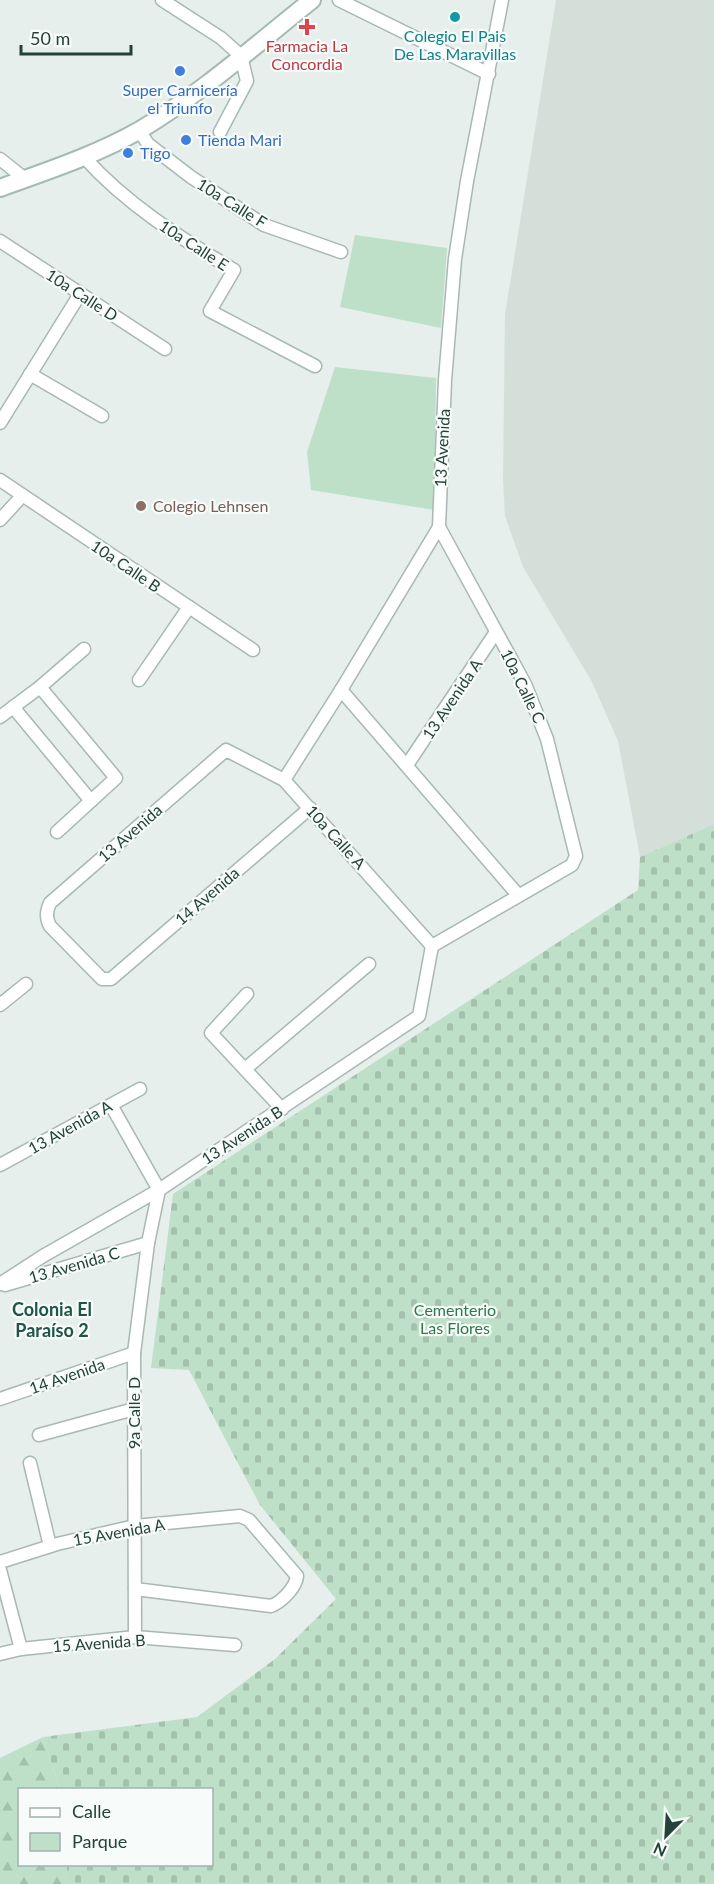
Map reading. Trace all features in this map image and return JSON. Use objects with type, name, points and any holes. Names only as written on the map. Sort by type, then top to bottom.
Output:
[{"type":"main road","points":[[0,188],[84,157],[139,130],[176,106],[312,0]]},
{"type":"street","points":[[162,0],[220,38],[241,56],[247,81],[220,132]]},
{"type":"street","points":[[339,0],[489,74]]},
{"type":"street","name":"13 Avenida","points":[[284,780],[439,527],[453,278],[467,181],[502,0]]},
{"type":"street","name":"10a Calle F","points":[[139,130],[147,144],[264,225],[341,252]]},
{"type":"street","name":"10a Calle E","points":[[84,157],[100,175],[176,236],[234,270],[210,311],[315,366]]},
{"type":"street","points":[[0,159],[25,179]]},
{"type":"street","name":"10a Calle D","points":[[0,241],[165,349]]},
{"type":"street","points":[[0,423],[80,294]]},
{"type":"street","points":[[30,374],[102,416]]},
{"type":"street","name":"10a Calle B","points":[[0,480],[253,650]]},
{"type":"street","points":[[0,520],[22,496]]},
{"type":"street","name":"10a Calle C","points":[[439,527],[537,711],[547,739],[576,856],[572,865],[518,895]]},
{"type":"street","points":[[139,680],[189,607]]},
{"type":"street","name":"13 Avenida A","points":[[407,765],[496,632]]},
{"type":"street","points":[[0,717],[40,687],[84,649]]},
{"type":"street","points":[[40,687],[116,777],[57,832]]},
{"type":"street","points":[[341,690],[518,895],[432,946]]},
{"type":"street","points":[[12,707],[91,801]]},
{"type":"street","name":"13 Avenida","points":[[102,979],[50,926],[46,915],[50,903],[224,751]]},
{"type":"street","name":"10a Calle A","points":[[224,751],[229,751],[284,780],[432,946]]},
{"type":"street","name":"14 Avenida","points":[[102,979],[111,979],[310,808]]},
{"type":"street","name":"13 Avenida B","points":[[0,1286],[43,1256],[159,1190],[419,1016],[432,946]]},
{"type":"street","points":[[244,1069],[369,964]]},
{"type":"street","points":[[0,1005],[26,984]]},
{"type":"street","points":[[247,994],[211,1033],[282,1109]]},
{"type":"street","name":"13 Avenida A","points":[[0,1166],[141,1089]]},
{"type":"street","points":[[111,1105],[159,1190]]},
{"type":"street","name":"9a Calle D","points":[[135,1637],[134,1353],[148,1243],[159,1190]]},
{"type":"street","name":"13 Avenida C","points":[[0,1286],[148,1243]]},
{"type":"street","name":"14 Avenida","points":[[0,1399],[134,1353]]},
{"type":"street","points":[[39,1435],[134,1409]]},
{"type":"street","points":[[30,1463],[50,1546]]},
{"type":"street","name":"15 Avenida A","points":[[0,1562],[50,1546],[135,1526],[240,1516],[249,1520],[297,1576],[296,1582],[277,1604],[271,1606],[135,1589]]},
{"type":"street","points":[[0,1570],[21,1649]]},
{"type":"street","name":"15 Avenida B","points":[[0,1654],[21,1649],[135,1637],[235,1645]]},
{"type":"shaded area","points":[[556,0],[714,0],[714,824],[640,857],[618,741],[592,682],[523,567],[505,516],[503,479],[505,314]]},
{"type":"green space","points":[[355,235],[447,248],[441,328],[340,307]]},
{"type":"green space","points":[[335,367],[436,378],[434,510],[311,490],[307,452]]},
{"type":"green space","name":"Cementerio Las Flores","points":[[714,824],[714,1884],[65,1884],[67,1866],[213,1866],[213,1788],[60,1788],[43,1737],[197,1717],[275,1659],[336,1599],[260,1505],[189,1370],[151,1368],[173,1194],[638,890],[640,857]]},
{"type":"green space","points":[[43,1737],[60,1788],[18,1788],[18,1866],[67,1866],[65,1884],[0,1884],[0,1758]]},
{"type":"place","name":"Colegio El Pais De Las Maravillas","points":[[455,17]]},
{"type":"place","name":"Farmacia La Concordia","points":[[307,27]]},
{"type":"place","name":"Super Carnicería el Triunfo","points":[[180,71]]},
{"type":"place","name":"Tienda Mari","points":[[186,140]]},
{"type":"place","name":"Tigo","points":[[128,153]]},
{"type":"place","name":"Colegio Lehnsen","points":[[141,506]]},
{"type":"district","name":"Colonia El Paraíso 2","points":[[52,1320]]}]
